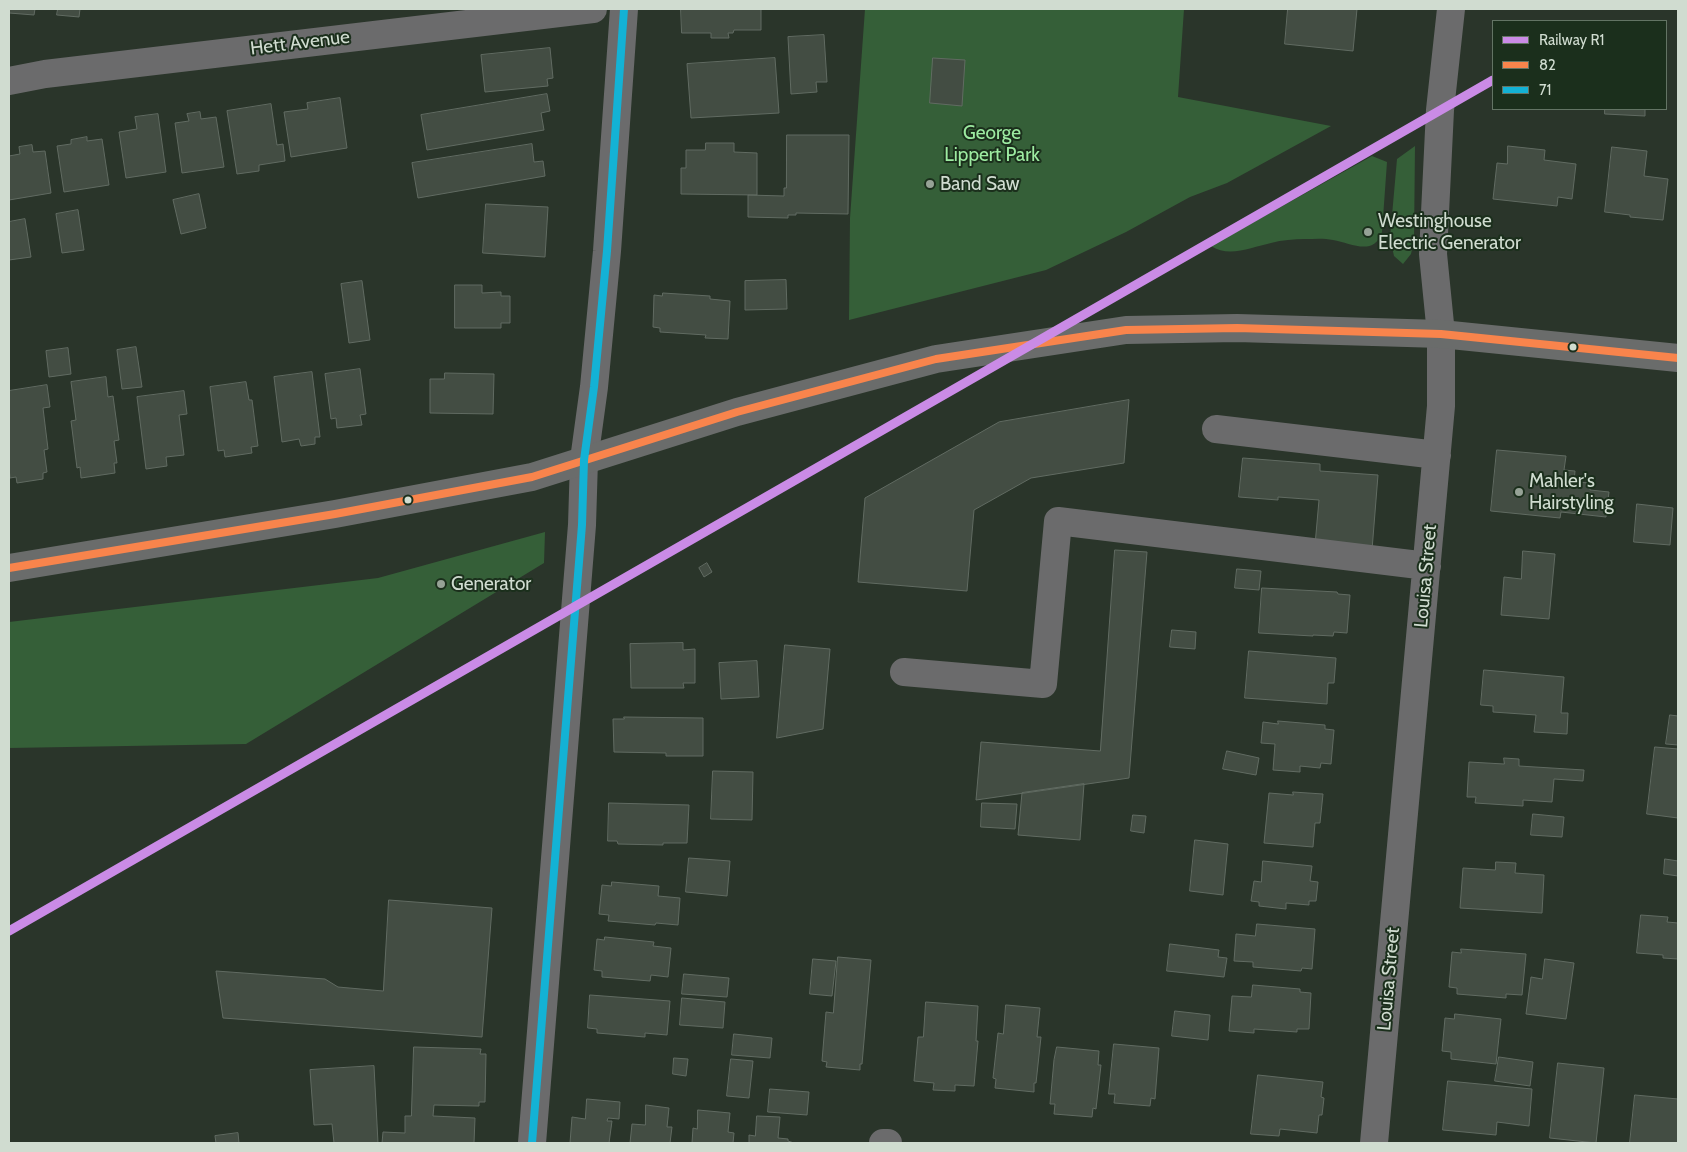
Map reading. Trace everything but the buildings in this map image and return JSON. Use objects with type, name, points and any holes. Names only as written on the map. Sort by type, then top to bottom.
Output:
[{"type":"main road","points":[[9,568],[325,516],[532,477],[737,412],[936,359],[1126,330],[1237,328],[1441,334],[1678,358]]},
{"type":"street","name":"Hett Avenue","points":[[9,81],[45,74],[593,9]]},
{"type":"street","points":[[532,1143],[582,526],[584,460],[594,388],[607,251],[624,9]]},
{"type":"street","name":"Louisa Street","points":[[1374,1143],[1441,406],[1441,334],[1432,254],[1440,110],[1452,9]]},
{"type":"street","points":[[1216,429],[1436,456]]},
{"type":"street","points":[[904,672],[1043,684],[1058,521],[1427,566]]},
{"type":"street","points":[[883,1143],[888,1143]]},
{"type":"green space","name":"George Lippert Park","points":[[865,9],[1184,9],[1178,97],[1331,126],[1227,183],[1190,197],[1126,232],[1046,270],[849,320],[850,218]]},
{"type":"green space","points":[[1415,146],[1414,240],[1411,254],[1403,264],[1394,256],[1390,238],[1397,159]]},
{"type":"green space","points":[[1372,156],[1387,162],[1382,232],[1374,244],[1361,246],[1326,239],[1297,239],[1233,251],[1225,251],[1211,246]]},
{"type":"green space","points":[[545,532],[544,563],[246,744],[9,748],[9,622],[378,578]]},
{"type":"rail line","name":"R1","points":[[9,931],[1492,81]]},
{"type":"transit line","name":"71","points":[[532,1143],[582,525],[584,460],[594,387],[607,251],[624,9]]},
{"type":"transit line","name":"82","points":[[9,568],[335,514],[532,477],[737,412],[936,359],[1126,330],[1237,328],[1441,334],[1678,358]]},
{"type":"place","name":"Band Saw","points":[[930,184]]},
{"type":"place","name":"Westinghouse Electric Generator","points":[[1368,232]]},
{"type":"place","name":"Mahler's Hairstyling","points":[[1519,492]]},
{"type":"place","name":"Generator","points":[[441,584]]}]
